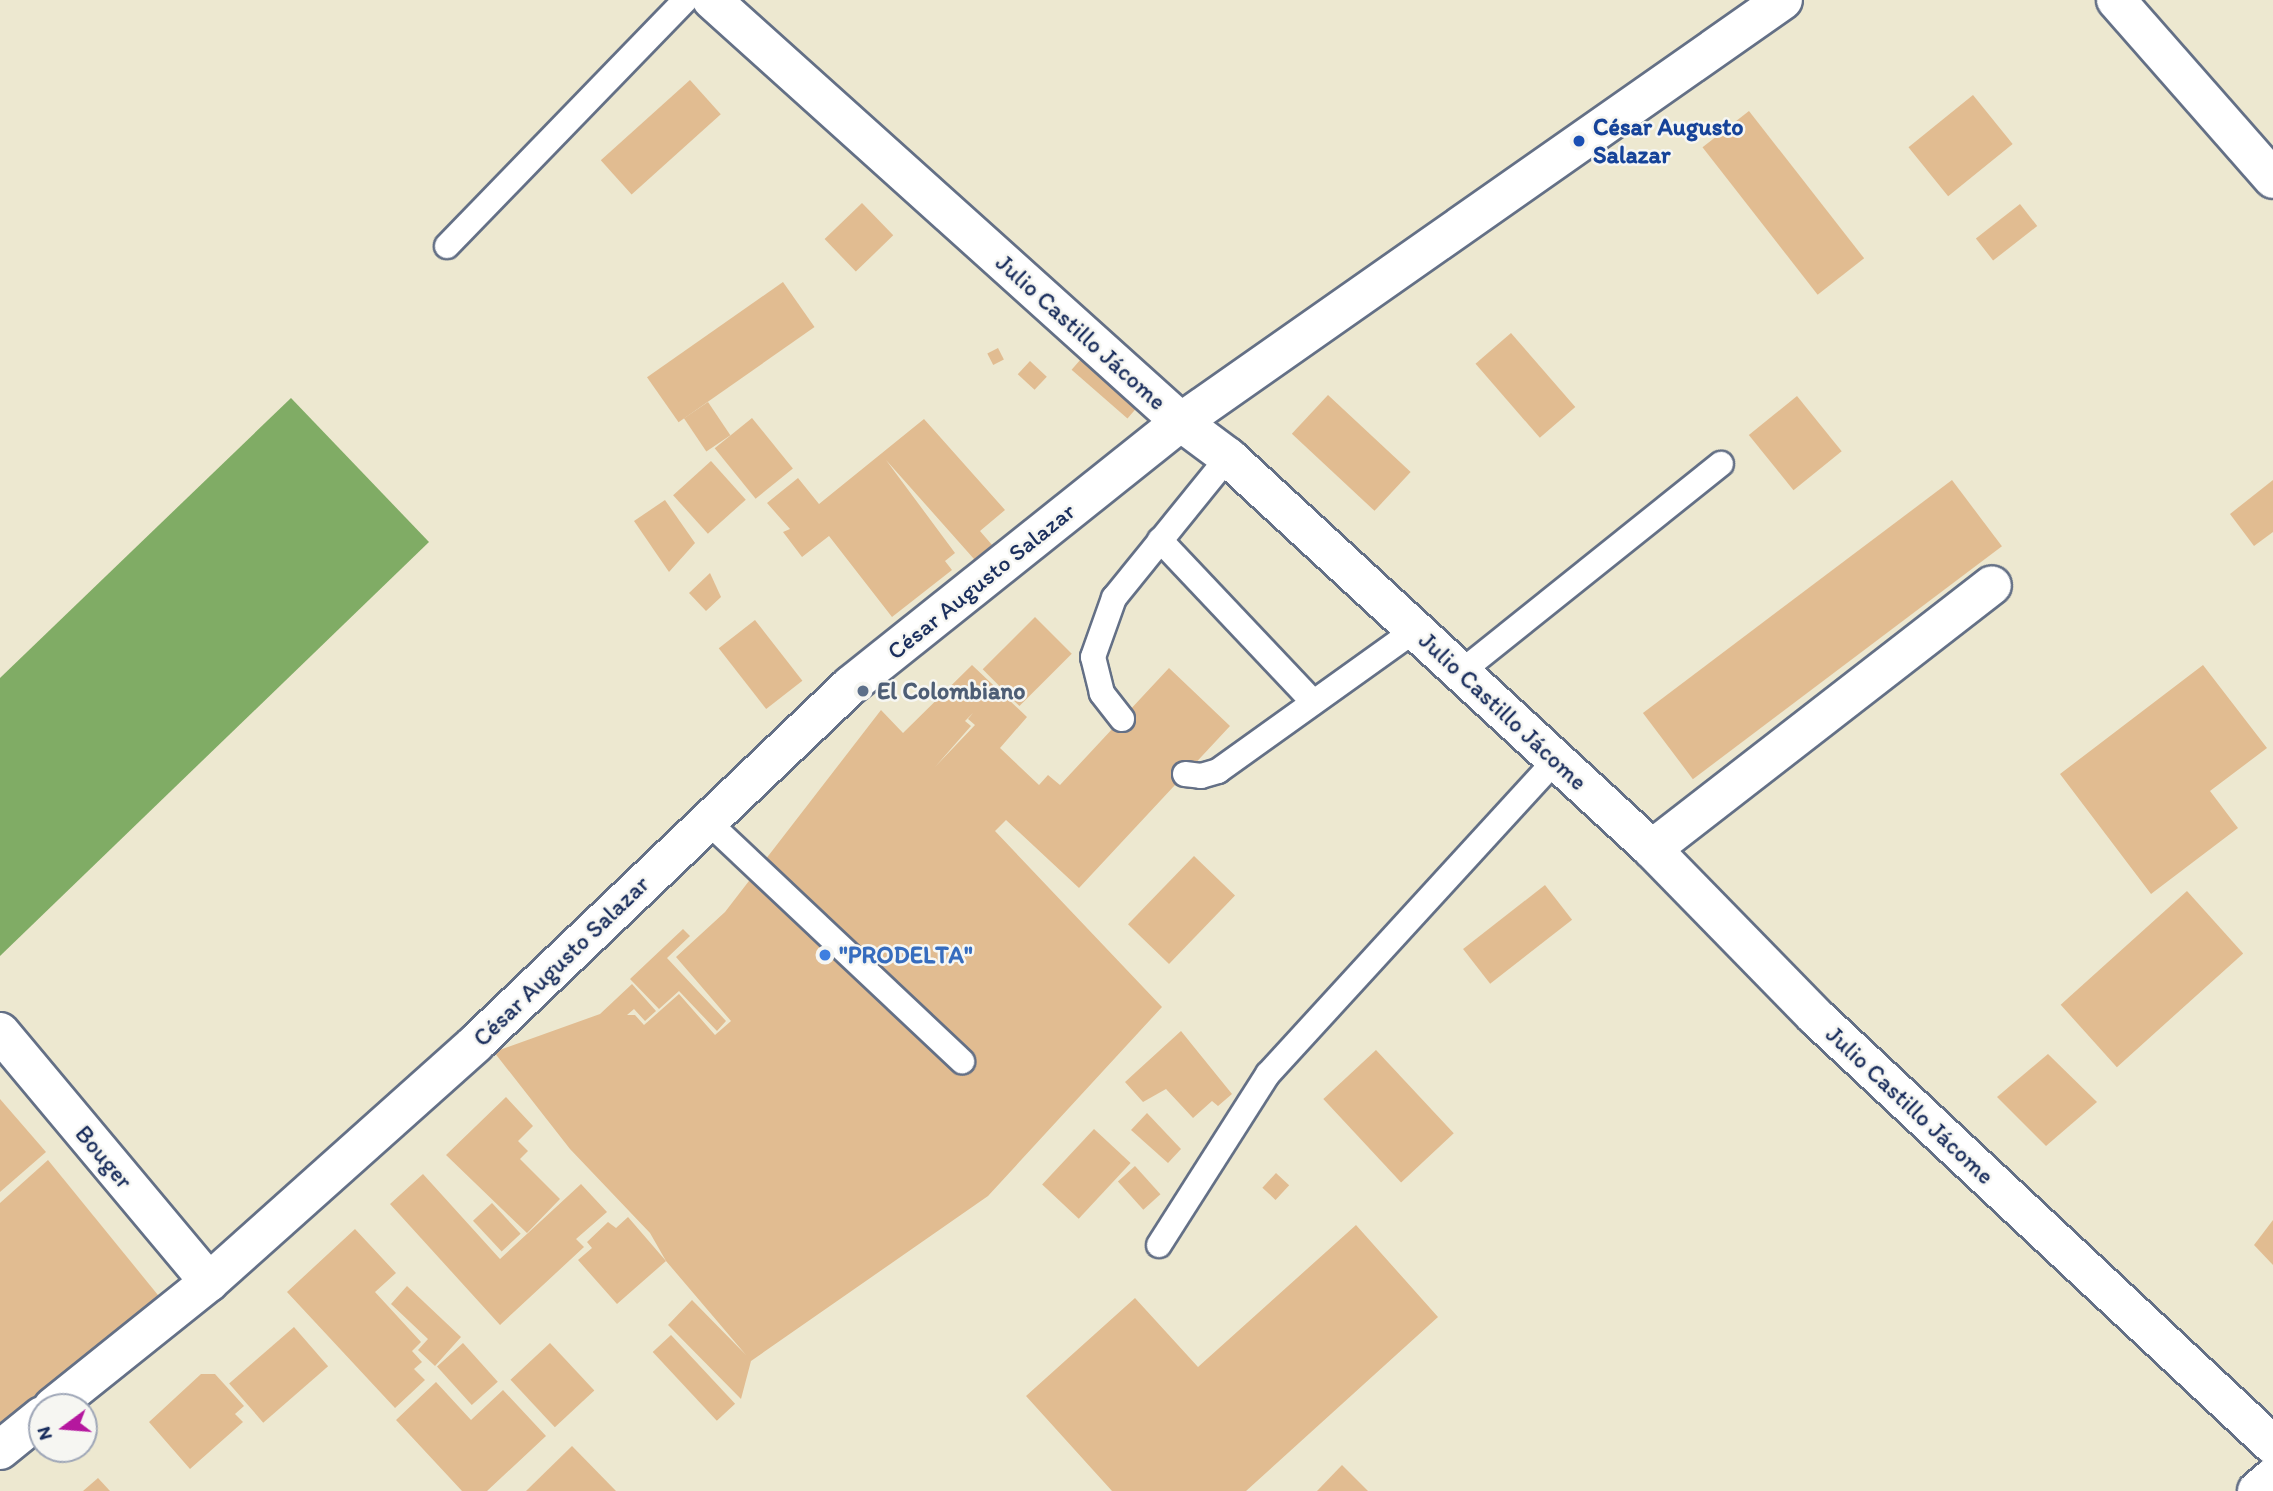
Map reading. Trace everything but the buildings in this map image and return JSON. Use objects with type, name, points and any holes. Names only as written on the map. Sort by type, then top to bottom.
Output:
[{"type":"street","name":"Julio Castillo Jácome","points":[[712,0],[1181,422],[1228,457],[1653,849],[1815,1016],[2273,1445]]},
{"type":"street","name":"César Augusto Salazar","points":[[71,1393],[209,1282],[476,1043],[706,820],[851,685],[1181,422],[1783,0]]},
{"type":"street","points":[[2116,0],[2273,179]]},
{"type":"street","points":[[1653,849],[1992,584]]},
{"type":"street","name":"Bouger","points":[[0,1032],[209,1282]]},
{"type":"street","points":[[0,1450],[28,1427]]},
{"type":"street","points":[[2257,1491],[2273,1477]]},
{"type":"lane","points":[[447,246],[685,0]]},
{"type":"lane","points":[[1122,719],[1102,693],[1093,657],[1114,598],[1228,457]]},
{"type":"lane","points":[[1461,672],[1721,464]]},
{"type":"lane","points":[[1160,540],[1313,702]]},
{"type":"lane","points":[[1185,774],[1201,776],[1218,771],[1415,629]]},
{"type":"lane","points":[[1159,1245],[1269,1074],[1556,760]]},
{"type":"lane","points":[[706,820],[962,1061]]},
{"type":"green space","points":[[291,398],[429,542],[0,956],[0,678]]},
{"type":"place","name":"César Augusto Salazar","points":[[1579,141]]},
{"type":"place","name":"El Colombiano","points":[[863,691]]},
{"type":"place","name":"\"PRODELTA\"","points":[[825,955]]}]
